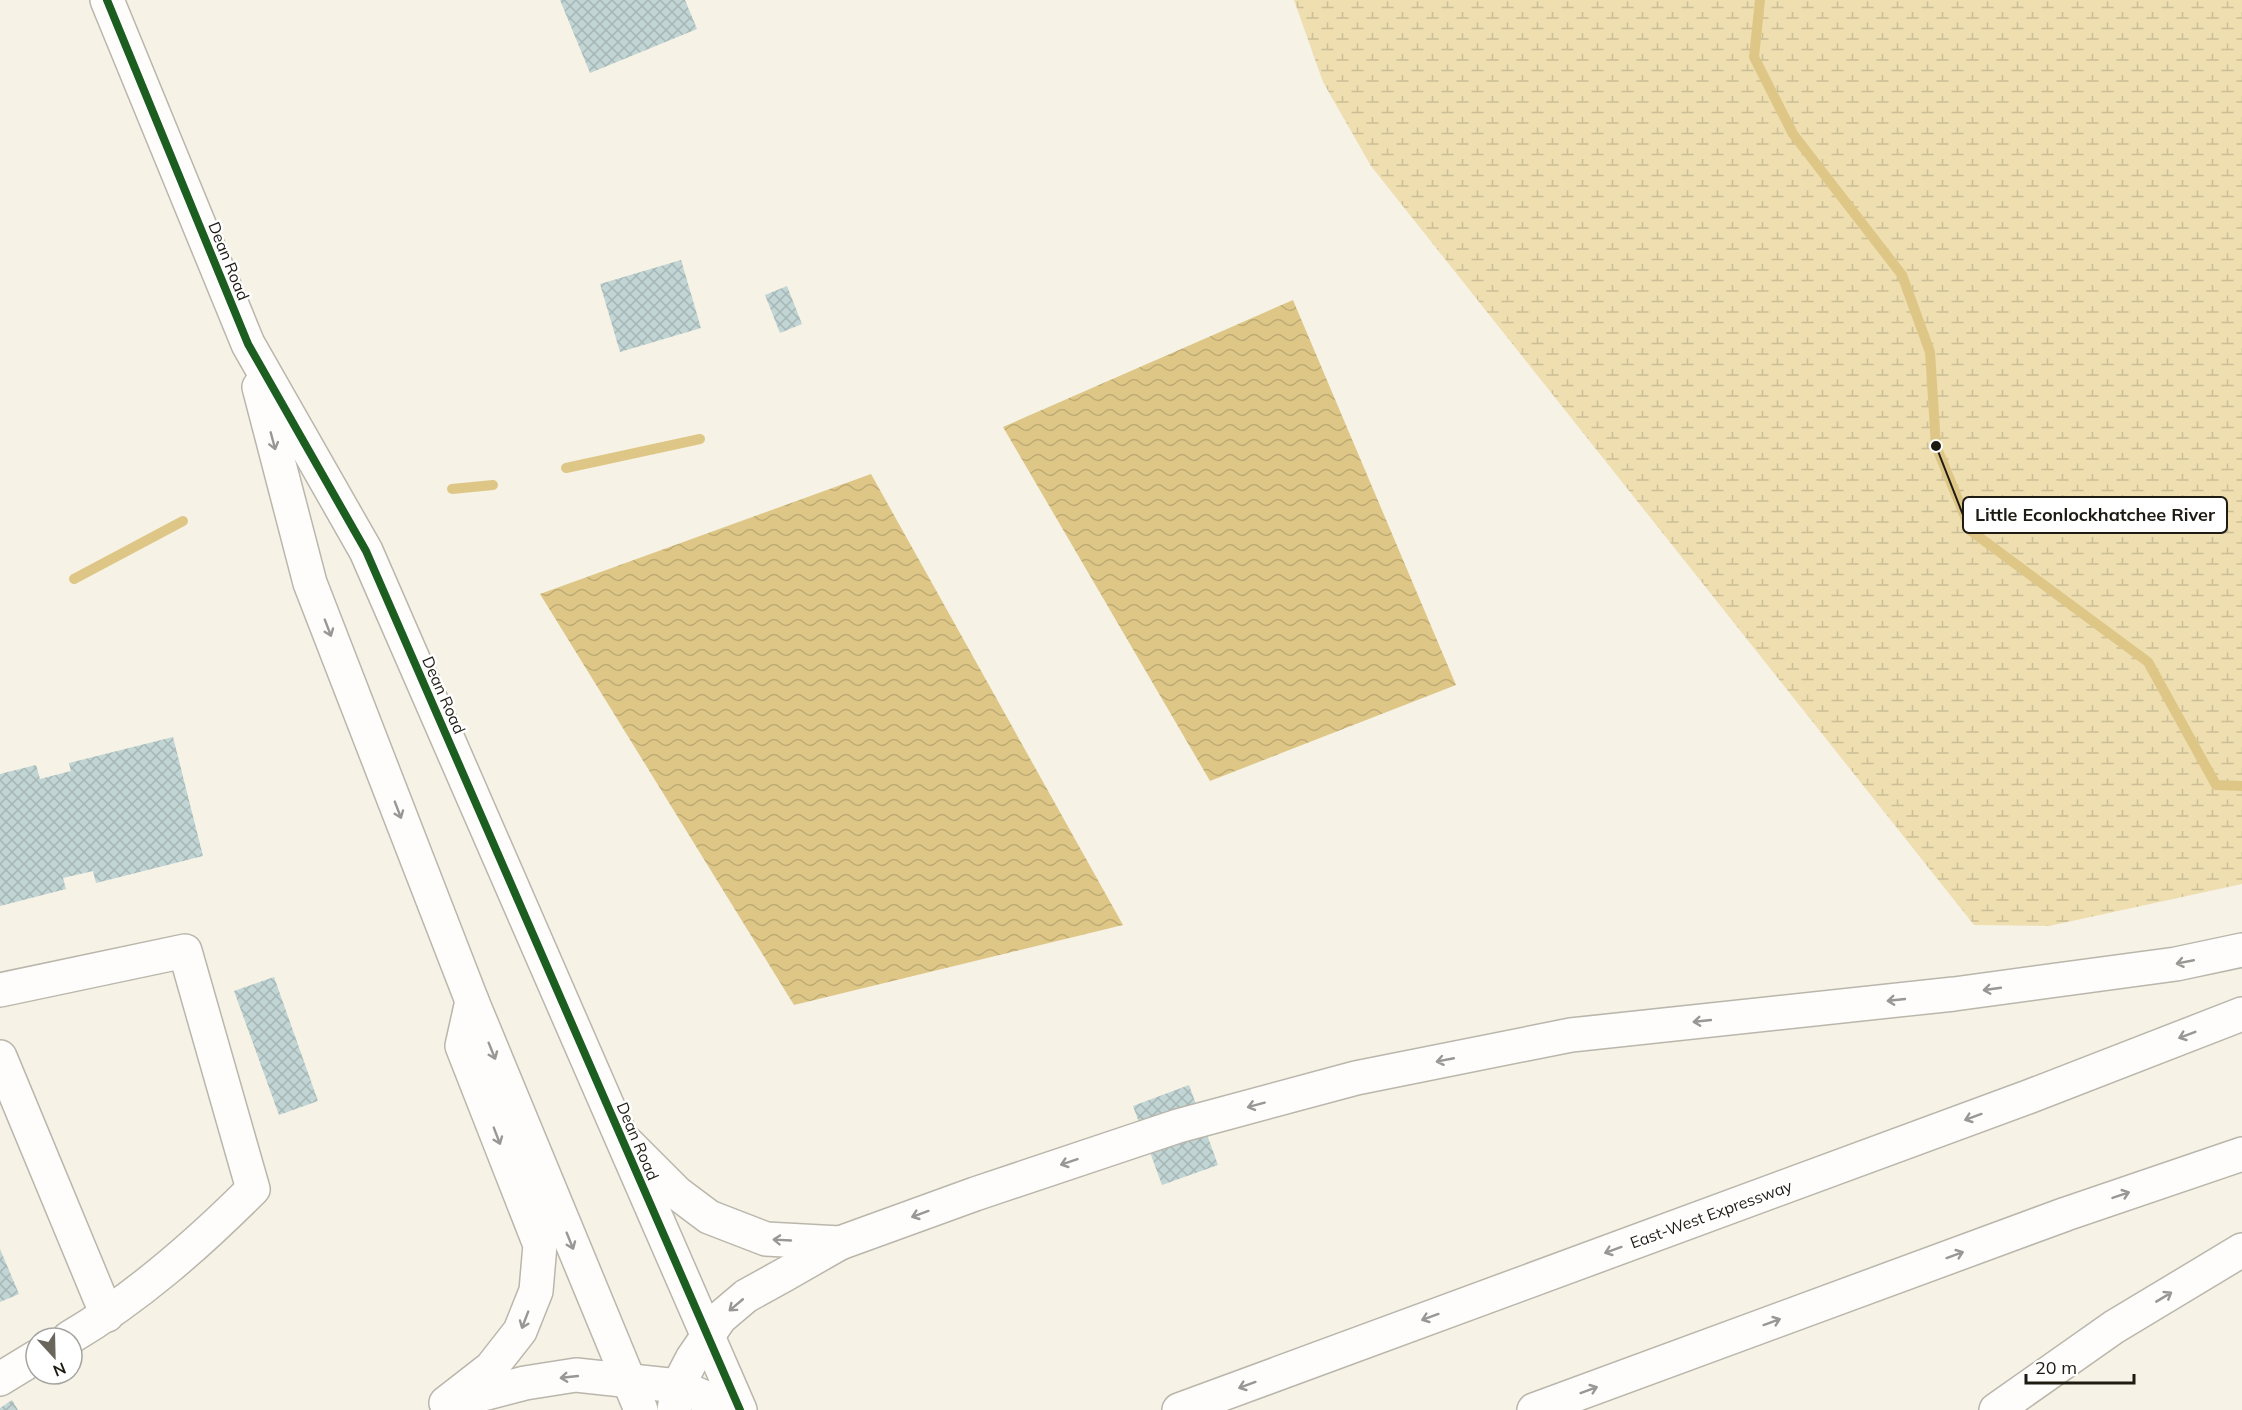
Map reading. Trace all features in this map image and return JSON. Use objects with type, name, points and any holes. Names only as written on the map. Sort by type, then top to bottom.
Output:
[{"type":"main road","name":"Dean Road","points":[[107,0],[248,344],[366,551],[740,1410]]},
{"type":"main road","name":"Dean Road","points":[[248,344],[310,583],[472,1001],[641,1410]]},
{"type":"main road","points":[[676,1398],[707,1335],[720,1318],[746,1296],[840,1243],[975,1194],[1178,1126],[1356,1078],[1571,1035],[1954,994],[2176,964],[2242,950]]},
{"type":"main road","points":[[0,990],[185,951],[253,1189],[205,1238],[107,1315],[84,1329]]},
{"type":"main road","points":[[438,1407],[491,1368],[520,1331],[536,1292],[540,1245],[462,1046],[472,1001]]},
{"type":"main road","name":"East-West Expressway","points":[[1179,1410],[2028,1097],[2242,1014]]},
{"type":"main road","points":[[0,1057],[107,1315]]},
{"type":"main road","points":[[623,1139],[677,1193],[709,1217],[766,1239],[840,1243]]},
{"type":"main road","points":[[1534,1410],[2066,1214],[2242,1154]]},
{"type":"main road","points":[[1996,1410],[2114,1327],[2242,1250]]},
{"type":"main road","points":[[0,1379],[24,1365]]},
{"type":"main road","points":[[438,1407],[525,1383],[576,1375],[627,1379],[676,1398],[711,1400],[724,1410]]},
{"type":"green space","points":[[1294,0],[2242,0],[2242,884],[2049,926],[1974,925],[1371,166],[1323,82]]},
{"type":"water","points":[[1293,300],[1456,685],[1210,781],[1003,427]]},
{"type":"water","points":[[871,474],[1123,925],[794,1005],[540,594]]},
{"type":"building","points":[[560,0],[685,0],[697,29],[590,73]]},
{"type":"building","points":[[681,260],[701,328],[620,352],[600,284]]},
{"type":"building","points":[[787,286],[802,324],[780,333],[765,295]]},
{"type":"building","points":[[173,737],[203,856],[96,883],[93,871],[63,878],[66,889],[0,906],[0,774],[36,765],[40,779],[71,771],[69,763]]},
{"type":"building","points":[[274,977],[318,1101],[279,1115],[234,991]]},
{"type":"building","points":[[1189,1085],[1218,1165],[1162,1185],[1133,1106]]},
{"type":"building","points":[[0,1249],[19,1294],[0,1302]]},
{"type":"building","points":[[12,1400],[18,1410],[0,1410],[0,1408]]},
{"type":"waterway","points":[[1760,0],[1754,57],[1793,134],[1902,275],[1930,352],[1936,446],[1971,531],[2148,662],[2216,785],[2242,786]]},
{"type":"waterway","points":[[566,468],[700,439]]},
{"type":"waterway","points":[[452,489],[493,485]]},
{"type":"waterway","points":[[74,579],[183,521]]},
{"type":"cycle path","points":[[107,0],[248,344],[366,551],[740,1410]]},
{"type":"place","name":"Little Econlockhatchee River","points":[[1936,446]]}]
